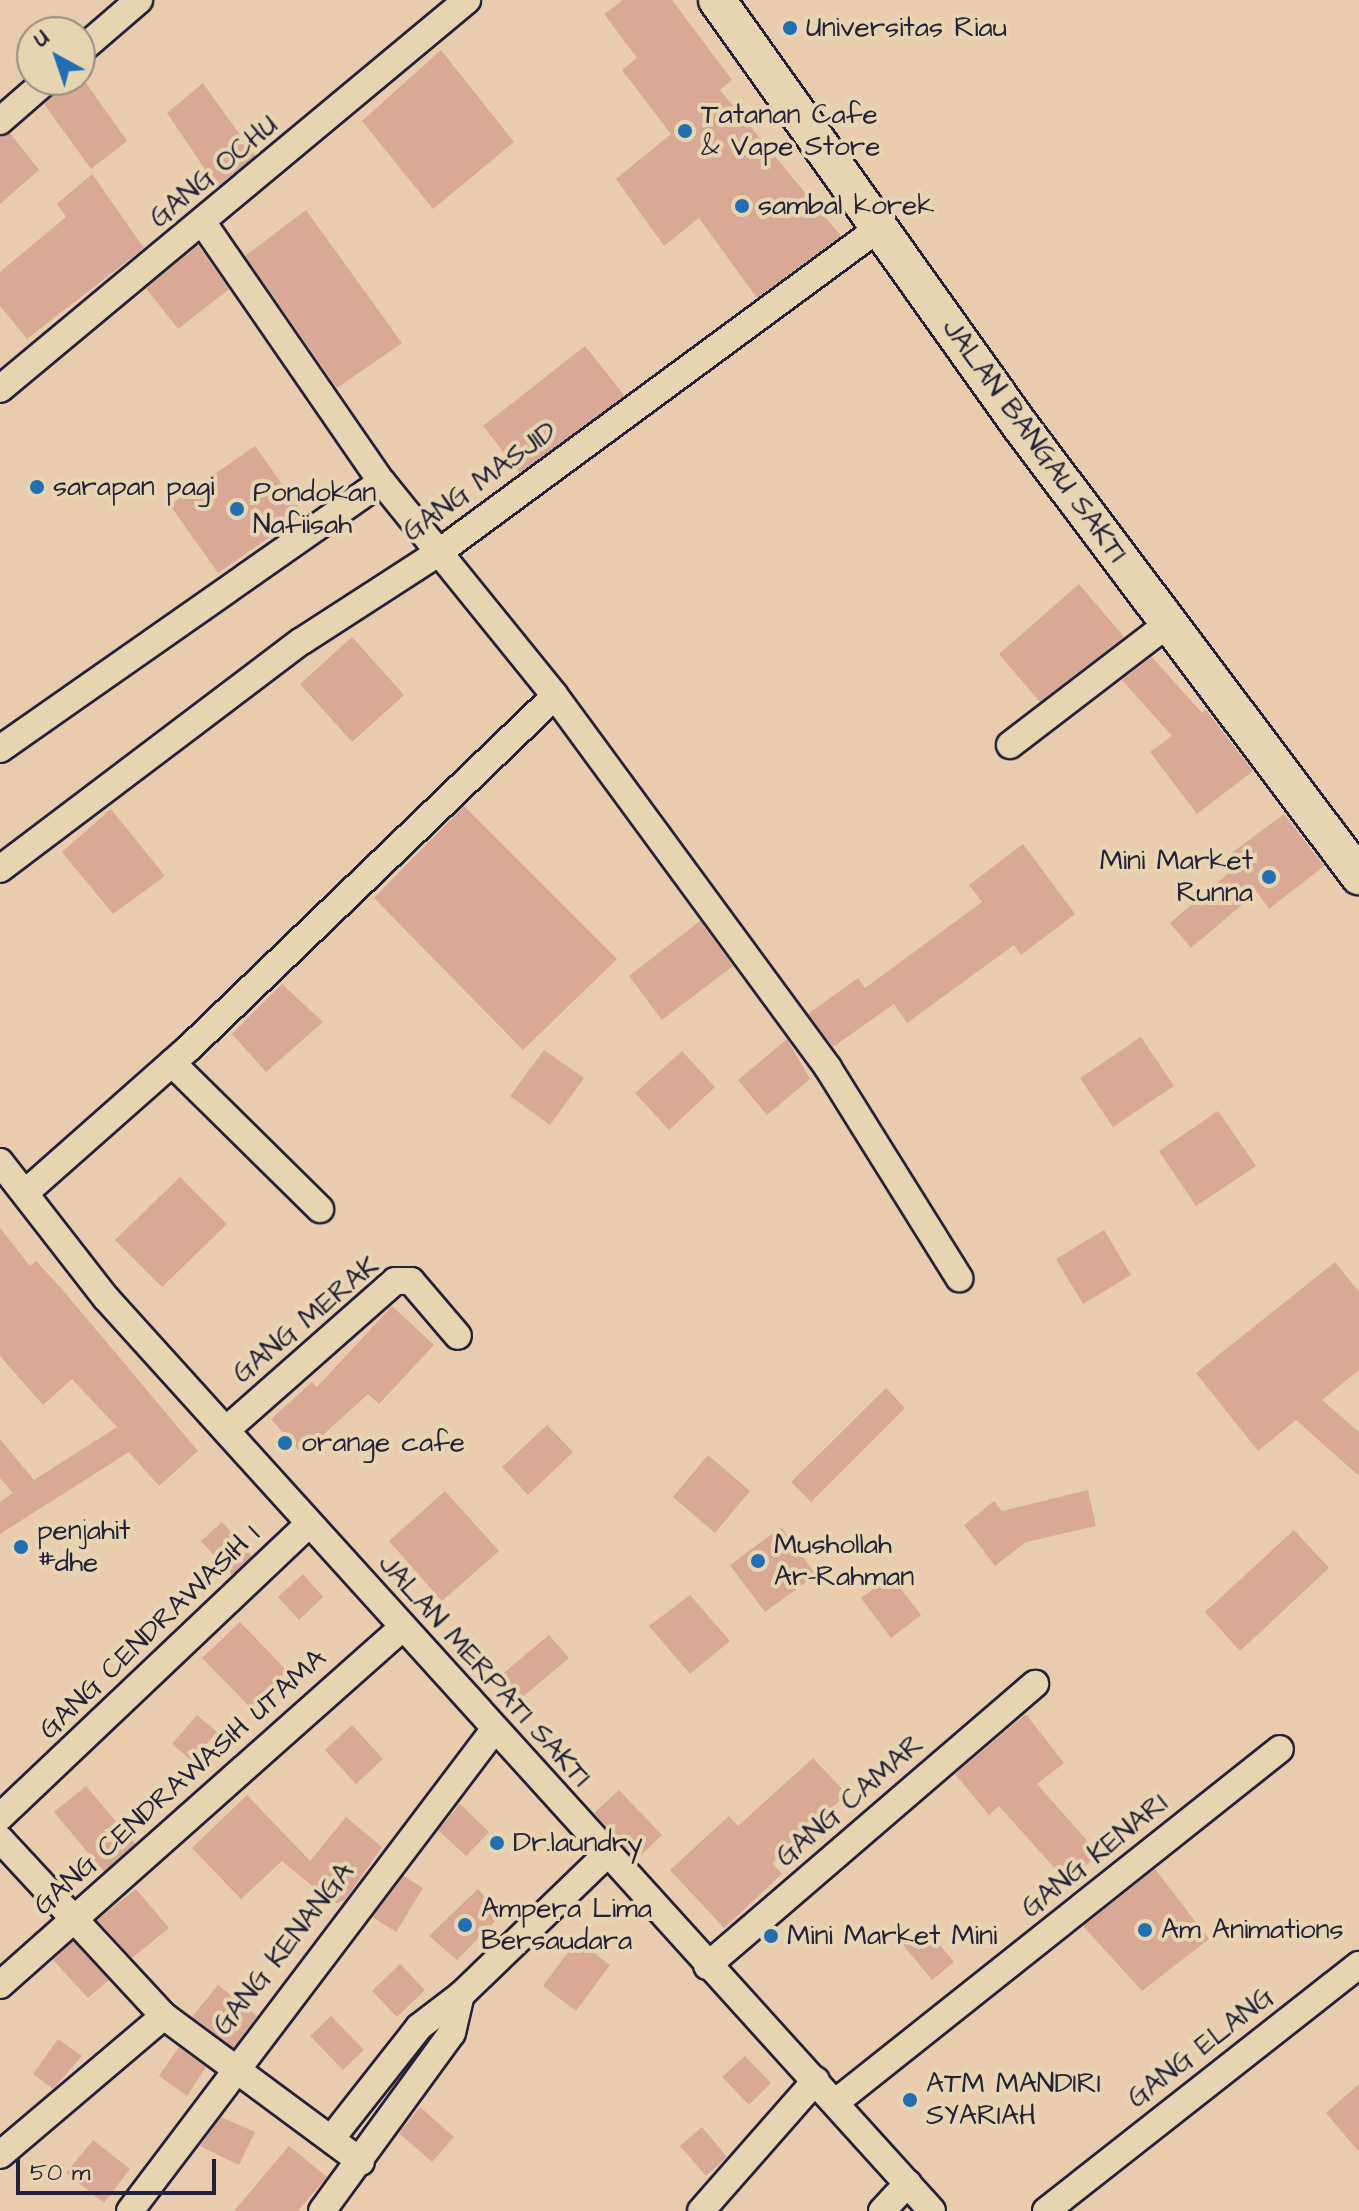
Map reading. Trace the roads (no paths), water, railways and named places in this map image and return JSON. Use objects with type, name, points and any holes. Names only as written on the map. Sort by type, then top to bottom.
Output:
[{"type":"street","points":[[96,37],[139,0]]},
{"type":"street","name":"GANG OCHU","points":[[0,389],[467,0]]},
{"type":"street","name":"JALAN BANGAU SAKTI","points":[[717,0],[879,228],[1359,876]]},
{"type":"street","points":[[0,121],[29,96]]},
{"type":"street","points":[[203,223],[382,482],[555,696],[828,1068],[959,1278]]},
{"type":"street","name":"GANG MASJID","points":[[0,869],[302,641],[438,553],[879,228]]},
{"type":"street","points":[[0,749],[382,482]]},
{"type":"street","points":[[1010,745],[1169,623]]},
{"type":"street","points":[[25,1193],[172,1063],[555,696]]},
{"type":"street","points":[[172,1063],[320,1209]]},
{"type":"street","name":"JALAN MERPATI SAKTI","points":[[0,1162],[106,1298],[606,1855],[816,2080],[932,2211]]},
{"type":"street","name":"GANG MERAK","points":[[226,1430],[395,1281],[411,1281],[458,1336]]},
{"type":"street","name":"GANG CENDRAWASIH I","points":[[0,1817],[309,1524]]},
{"type":"street","name":"GANG CENDRAWASIH UTAMA","points":[[0,1985],[402,1628]]},
{"type":"street","name":"GANG CAMAR","points":[[707,1966],[1035,1684]]},
{"type":"street","name":"GANG KENANGA","points":[[130,2211],[233,2068],[494,1730]]},
{"type":"street","name":"GANG KENARI","points":[[836,2102],[1280,1749]]},
{"type":"street","points":[[0,1839],[77,1916],[164,2016],[361,2162]]},
{"type":"street","points":[[331,2139],[419,2027],[461,1995],[606,1855]]},
{"type":"street","name":"GANG ELANG","points":[[1046,2211],[1359,1965]]},
{"type":"street","points":[[322,2211],[361,2162],[452,2033],[461,1995]]},
{"type":"street","points":[[0,2155],[164,2016]]},
{"type":"street","points":[[701,2211],[816,2080]]},
{"type":"street","points":[[882,2211],[908,2183]]},
{"type":"place","name":"Universitas Riau","points":[[790,28]]},
{"type":"place","name":"Tatanan Cafe & Vape Store","points":[[685,131]]},
{"type":"place","name":"sambal korek","points":[[742,206]]},
{"type":"place","name":"sarapan pagi","points":[[37,487]]},
{"type":"place","name":"Pondokan Nafiisah","points":[[237,509]]},
{"type":"place","name":"Mini Market Runna","points":[[1269,877]]},
{"type":"place","name":"orange cafe","points":[[285,1443]]},
{"type":"place","name":"penjahit #dhe","points":[[21,1547]]},
{"type":"place","name":"Mushollah Ar-Rahman","points":[[758,1561]]},
{"type":"place","name":"Dr.laundry","points":[[497,1843]]},
{"type":"place","name":"Ampera Lima Bersaudara","points":[[465,1925]]},
{"type":"place","name":"Am Animations","points":[[1145,1930]]},
{"type":"place","name":"Mini Market Mini","points":[[771,1936]]},
{"type":"place","name":"ATM MANDIRI SYARIAH","points":[[910,2100]]}]
